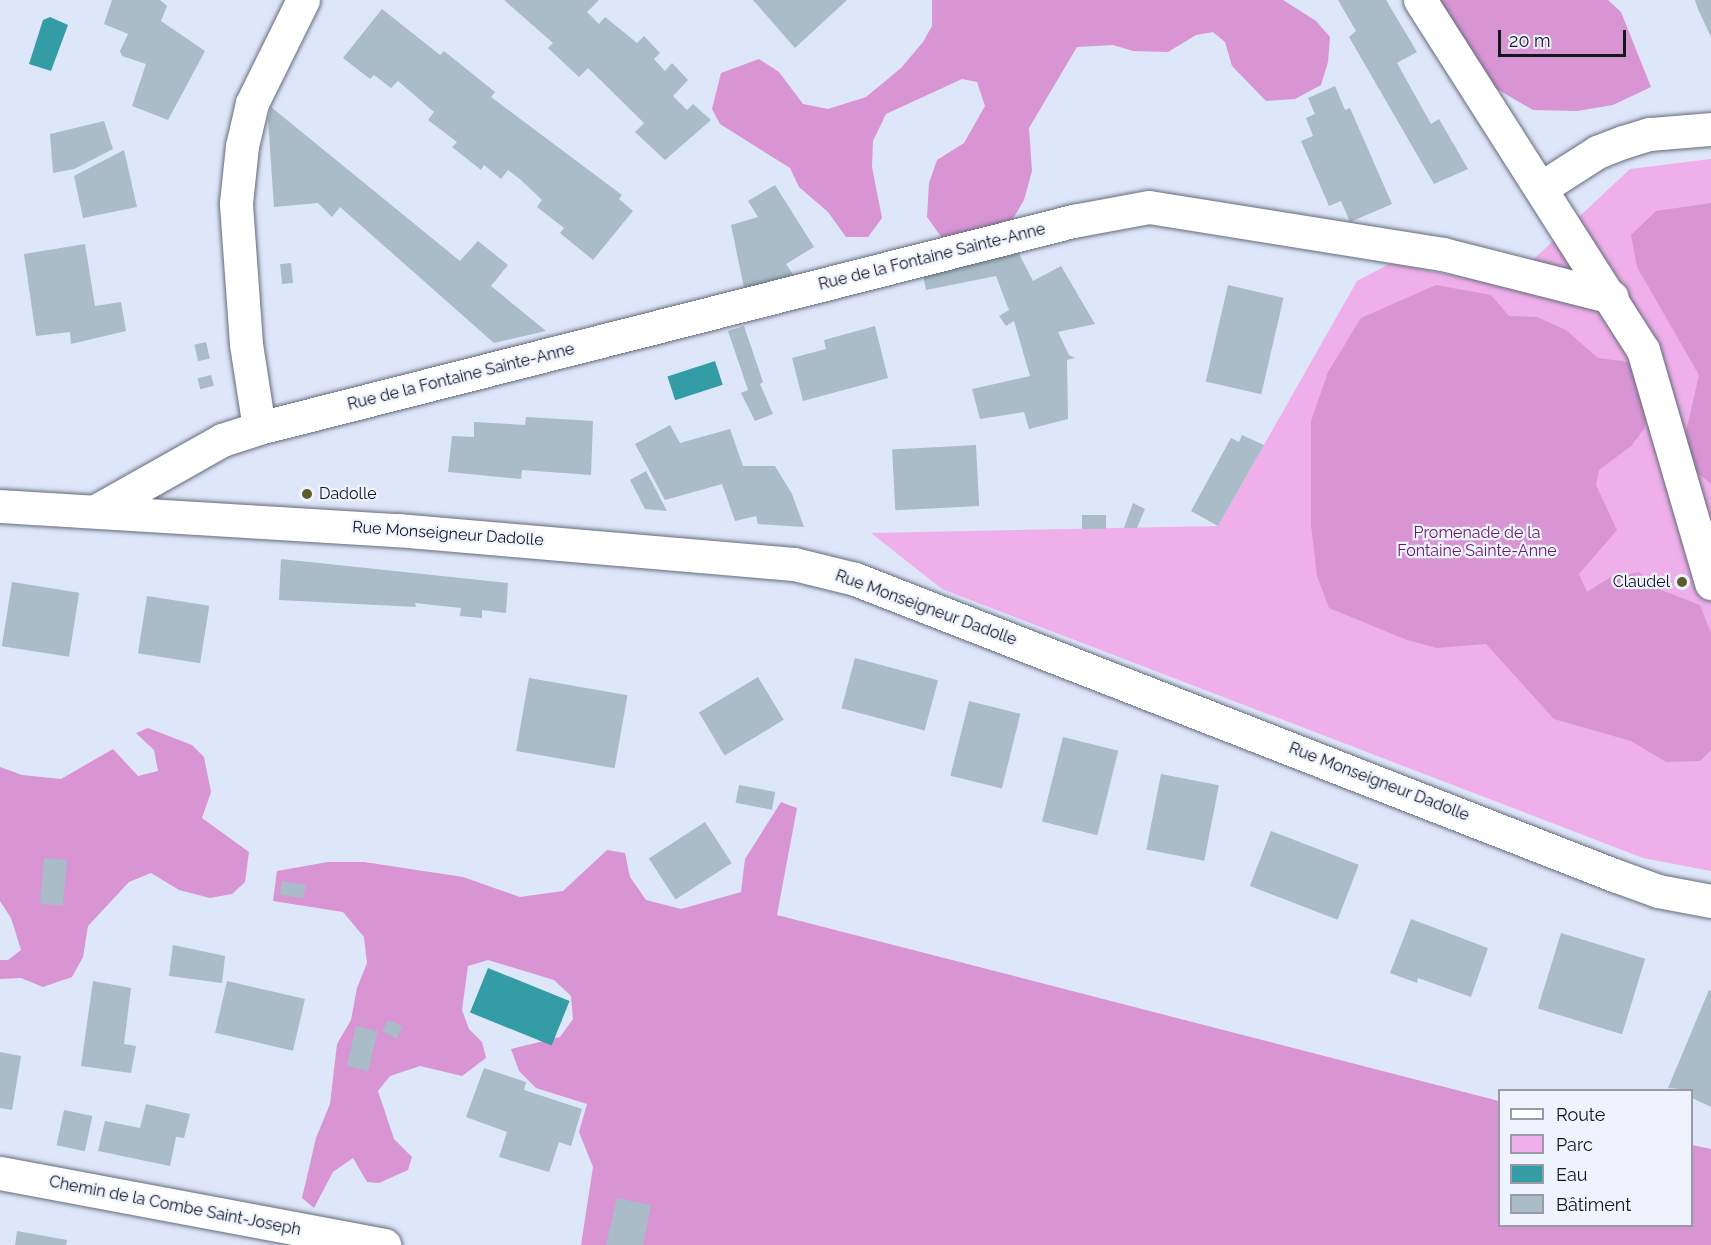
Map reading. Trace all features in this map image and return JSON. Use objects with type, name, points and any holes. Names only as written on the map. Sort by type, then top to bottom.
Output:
[{"type":"street","points":[[260,428],[246,344],[236,203],[242,146],[252,104],[303,0]]},
{"type":"street","points":[[1420,0],[1632,328],[1651,372],[1711,582]]},
{"type":"street","points":[[1541,189],[1597,152],[1623,142],[1650,134],[1711,129]]},
{"type":"street","name":"Rue de la Fontaine Sainte-Anne","points":[[96,511],[222,440],[260,428],[1073,220],[1149,207],[1443,254],[1612,297]]},
{"type":"street","points":[[0,506],[96,511]]},
{"type":"street","name":"Rue Monseigneur Dadolle","points":[[96,511],[397,530],[794,564],[855,579],[1614,875],[1658,891],[1711,901]]},
{"type":"street","name":"Chemin de la Combe Saint-Joseph","points":[[0,1173],[384,1245]]},
{"type":"green space","points":[[932,0],[1283,0],[1316,21],[1330,37],[1328,62],[1321,85],[1295,99],[1266,101],[1232,66],[1225,42],[1213,32],[1196,35],[1168,52],[1133,51],[1113,45],[1077,47],[1029,128],[1032,171],[1024,200],[1010,224],[942,238],[927,217],[929,183],[937,160],[964,143],[985,106],[977,82],[962,79],[886,114],[873,141],[872,167],[882,218],[868,237],[846,237],[828,212],[799,187],[790,168],[720,124],[712,109],[721,73],[759,59],[779,72],[803,104],[828,109],[866,97],[901,68],[923,42],[932,26]]},
{"type":"green space","points":[[1424,0],[1608,0],[1621,12],[1651,87],[1613,105],[1577,111],[1533,110],[1483,81]]},
{"type":"green space","name":"Promenade de la Fontaine Sainte-Anne","points":[[1711,159],[1711,871],[1643,858],[942,589],[871,533],[1218,526],[1357,281],[1391,263],[1505,286],[1630,169]]},
{"type":"green space","points":[[1711,203],[1711,484],[1680,458],[1699,375],[1637,267],[1631,235],[1656,211]]},
{"type":"green space","points":[[1436,285],[1491,295],[1509,316],[1537,317],[1566,330],[1598,358],[1637,363],[1651,397],[1644,429],[1631,446],[1599,470],[1596,485],[1617,530],[1579,574],[1587,592],[1609,578],[1639,572],[1661,590],[1700,605],[1711,633],[1711,750],[1700,761],[1666,762],[1631,741],[1554,719],[1486,644],[1437,648],[1407,640],[1329,608],[1317,576],[1311,525],[1311,421],[1328,372],[1361,318]]},
{"type":"green space","points":[[148,728],[192,745],[204,757],[211,792],[202,818],[249,852],[245,882],[232,894],[210,898],[179,890],[151,873],[129,882],[88,926],[83,957],[72,977],[43,987],[21,978],[0,979],[0,960],[8,960],[21,950],[11,918],[0,901],[0,767],[22,775],[61,779],[113,749],[138,776],[158,771],[154,750],[136,733]]},
{"type":"green space","points":[[781,802],[797,808],[777,915],[1498,1101],[1498,1227],[1693,1227],[1693,1145],[1711,1149],[1711,1245],[581,1245],[593,1167],[579,1132],[587,1104],[536,1088],[519,1071],[511,1049],[560,1037],[573,1019],[571,996],[554,980],[488,960],[468,966],[462,1010],[469,1029],[482,1042],[486,1058],[462,1076],[420,1066],[390,1076],[378,1091],[394,1139],[412,1157],[408,1170],[379,1183],[367,1182],[353,1158],[333,1172],[314,1208],[302,1198],[316,1138],[330,1104],[337,1044],[351,1020],[357,988],[367,963],[364,937],[343,912],[273,901],[277,871],[328,862],[364,862],[463,877],[520,897],[563,891],[607,850],[625,853],[630,877],[646,900],[681,909],[741,892],[745,859]]},
{"type":"water","points":[[50,17],[68,25],[51,71],[29,64],[43,20]]},
{"type":"water","points":[[715,361],[723,385],[675,400],[667,376]]},
{"type":"water","points":[[488,968],[570,1001],[552,1045],[470,1013]]},
{"type":"building","points":[[112,0],[160,0],[167,6],[161,21],[205,51],[168,120],[132,106],[146,64],[122,56],[120,51],[128,34],[104,24]]},
{"type":"building","points":[[504,0],[599,0],[587,12],[599,24],[605,17],[637,43],[644,36],[660,53],[654,59],[665,71],[672,63],[688,80],[673,96],[687,110],[693,104],[711,120],[665,160],[635,132],[644,123],[588,68],[579,77],[548,48],[553,43]]},
{"type":"building","points":[[753,0],[847,0],[795,48]]},
{"type":"building","points":[[1338,0],[1386,0],[1417,52],[1397,63],[1431,124],[1439,119],[1468,169],[1434,184],[1349,37],[1356,31]]},
{"type":"building","points":[[1695,0],[1711,0],[1711,37],[1698,9]]},
{"type":"building","points":[[382,9],[440,55],[444,51],[495,92],[491,97],[622,195],[619,199],[633,211],[593,260],[560,233],[564,228],[537,207],[542,200],[521,180],[508,170],[501,179],[484,165],[481,170],[452,147],[457,142],[428,120],[434,112],[398,81],[391,88],[374,75],[370,79],[343,58]]},
{"type":"building","points":[[1335,86],[1345,110],[1350,108],[1392,204],[1350,222],[1341,201],[1329,206],[1301,141],[1313,136],[1306,118],[1315,114],[1308,98]]},
{"type":"building","points":[[271,107],[460,261],[478,241],[508,265],[491,286],[546,331],[494,343],[340,207],[332,217],[318,203],[274,207],[268,120]]},
{"type":"building","points":[[104,121],[113,149],[74,169],[53,173],[50,134]]},
{"type":"building","points":[[124,150],[137,207],[83,218],[74,176]]},
{"type":"building","points":[[775,185],[814,247],[786,264],[794,276],[744,288],[731,225],[758,217],[748,201]]},
{"type":"building","points":[[85,244],[95,306],[121,302],[126,331],[71,344],[70,332],[36,336],[24,254]]},
{"type":"building","points":[[1015,246],[1033,281],[1061,266],[1095,324],[1058,332],[1069,355],[1075,358],[1067,360],[1068,419],[1029,429],[1024,412],[980,419],[972,389],[1030,376],[1014,321],[1006,326],[999,316],[1009,310],[996,276],[926,290],[923,275]]},
{"type":"building","points":[[291,263],[293,283],[282,284],[280,264]]},
{"type":"building","points":[[1228,285],[1284,298],[1261,394],[1206,381]]},
{"type":"building","points":[[744,326],[763,382],[760,384],[773,414],[755,421],[741,393],[748,390],[728,331]]},
{"type":"building","points":[[875,326],[888,378],[803,401],[792,358],[826,349],[824,340]]},
{"type":"building","points":[[206,342],[210,359],[198,361],[194,345]]},
{"type":"building","points":[[211,375],[214,386],[200,389],[197,379]]},
{"type":"building","points":[[526,417],[593,421],[591,475],[522,470],[521,479],[448,472],[452,436],[474,437],[474,422],[525,425]]},
{"type":"building","points":[[670,425],[680,443],[730,429],[743,466],[775,466],[792,494],[804,527],[758,524],[756,516],[735,521],[722,484],[665,500],[635,444]]},
{"type":"building","points":[[1242,435],[1264,445],[1218,526],[1191,511],[1231,438],[1239,442]]},
{"type":"building","points":[[976,445],[979,506],[895,510],[892,449]]},
{"type":"building","points":[[646,471],[667,511],[645,509],[630,480]]},
{"type":"building","points":[[1133,503],[1145,509],[1137,528],[1124,528]]},
{"type":"building","points":[[1082,515],[1106,515],[1106,529],[1082,529]]},
{"type":"building","points":[[281,559],[508,583],[506,613],[482,610],[482,618],[460,616],[461,608],[415,603],[416,607],[279,600]]},
{"type":"building","points":[[12,582],[79,593],[69,657],[2,646]]},
{"type":"building","points":[[147,596],[209,606],[200,663],[138,653]]},
{"type":"building","points":[[855,658],[938,680],[925,730],[842,708]]},
{"type":"building","points":[[758,677],[784,720],[725,755],[699,713]]},
{"type":"building","points":[[529,678],[627,695],[615,768],[516,751]]},
{"type":"building","points":[[969,701],[1020,714],[1002,789],[950,776]]},
{"type":"building","points":[[1063,737],[1118,751],[1097,835],[1042,821]]},
{"type":"building","points":[[1161,774],[1219,785],[1204,861],[1146,850]]},
{"type":"building","points":[[739,785],[775,792],[772,810],[736,803]]},
{"type":"building","points":[[705,822],[732,863],[675,900],[649,858]]},
{"type":"building","points":[[1271,831],[1359,865],[1338,920],[1250,886]]},
{"type":"building","points":[[44,858],[67,860],[63,906],[40,904]]},
{"type":"building","points":[[282,881],[306,885],[304,899],[280,895]]},
{"type":"building","points":[[1411,919],[1488,948],[1471,997],[1418,978],[1417,983],[1390,973]]},
{"type":"building","points":[[1561,933],[1645,959],[1622,1034],[1538,1009]]},
{"type":"building","points":[[173,945],[225,956],[222,983],[169,976]]},
{"type":"building","points":[[93,981],[131,988],[124,1044],[136,1046],[131,1073],[81,1066]]},
{"type":"building","points":[[227,981],[305,999],[293,1051],[215,1033]]},
{"type":"building","points":[[1709,990],[1711,991],[1711,1107],[1693,1098],[1693,1089],[1668,1088]]},
{"type":"building","points":[[388,1020],[402,1026],[397,1039],[382,1031]]},
{"type":"building","points":[[356,1026],[377,1031],[368,1071],[347,1066]]},
{"type":"building","points":[[0,1052],[21,1056],[12,1110],[0,1108]]},
{"type":"building","points":[[484,1068],[526,1082],[524,1090],[582,1109],[571,1146],[559,1142],[549,1172],[499,1157],[507,1132],[466,1117]]},
{"type":"building","points":[[146,1104],[190,1114],[184,1138],[176,1137],[170,1166],[98,1151],[105,1121],[140,1128]]},
{"type":"building","points":[[64,1110],[92,1116],[85,1151],[57,1145]]},
{"type":"building","points":[[617,1198],[651,1205],[643,1245],[606,1245]]},
{"type":"building","points":[[17,1231],[67,1240],[66,1245],[15,1245]]},
{"type":"place","name":"Dadolle","points":[[307,494]]},
{"type":"place","name":"Claudel","points":[[1682,582]]}]
